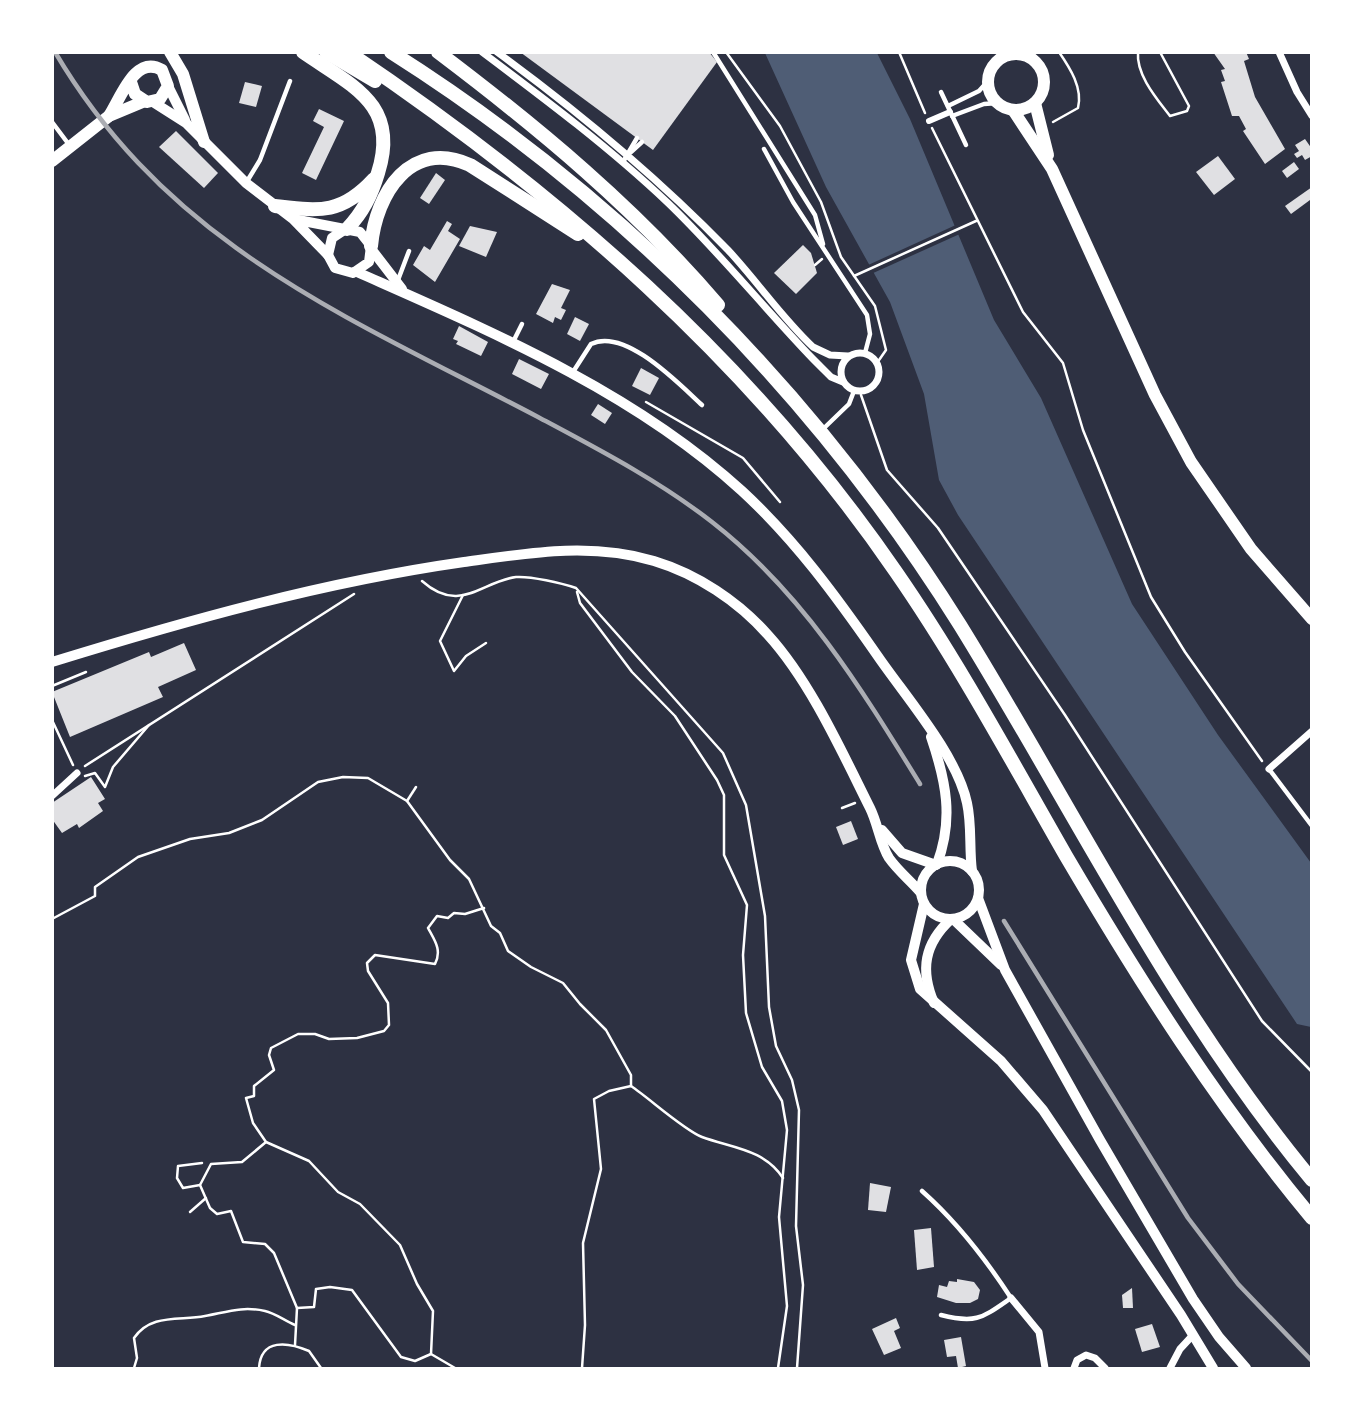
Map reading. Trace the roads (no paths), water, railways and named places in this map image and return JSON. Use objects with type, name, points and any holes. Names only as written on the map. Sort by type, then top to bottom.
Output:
[{"type":"highway","points":[[303,52],[365,95],[377,111],[385,139],[371,198],[345,230]]},
{"type":"highway","points":[[326,52],[446,122]]},
{"type":"highway","points":[[348,52],[549,200],[626,265],[704,341],[783,426],[896,572],[975,697],[1153,999],[1215,1093],[1311,1218]]},
{"type":"highway","points":[[391,52],[508,132],[618,222],[702,300],[816,426]]},
{"type":"highway","points":[[439,52],[560,147],[651,231],[727,315],[816,426],[934,586],[1172,983],[1228,1069],[1311,1180]]},
{"type":"highway","points":[[371,248],[376,214],[404,171],[419,160],[445,157],[482,171],[626,265]]},
{"type":"highway","points":[[275,206],[321,210],[340,206],[356,197],[377,175]]},
{"type":"main road","points":[[52,161],[109,116],[138,69],[139,52]]},
{"type":"main road","points":[[152,52],[159,68],[167,75],[168,86],[186,123]]},
{"type":"main road","points":[[170,52],[183,74],[204,142]]},
{"type":"main road","points":[[990,52],[990,75],[991,93],[998,103],[1013,110],[1025,109],[1035,103],[1043,89],[1042,73],[1032,60],[1016,54],[1003,58],[990,75]]},
{"type":"main road","points":[[138,69],[148,65],[159,68]]},
{"type":"main road","points":[[131,82],[135,94],[186,123],[246,183],[293,219],[328,255],[338,270],[356,272],[405,293],[512,343],[572,375],[681,442],[769,517],[835,595],[954,764],[964,790],[969,816],[972,871],[978,884],[978,896],[1005,970],[1170,1262],[1214,1330],[1246,1368]]},
{"type":"main road","points":[[109,116],[163,96],[168,86]]},
{"type":"main road","points":[[1035,103],[1052,169],[1155,395],[1191,462],[1251,549],[1311,619]]},
{"type":"main road","points":[[1013,110],[1052,169]]},
{"type":"main road","points":[[293,219],[363,234],[405,293]]},
{"type":"main road","points":[[328,255],[332,238],[345,230]]},
{"type":"main road","points":[[356,272],[367,265],[371,248]]},
{"type":"main road","points":[[929,731],[947,791],[946,840],[937,864],[924,877],[912,951],[912,969],[920,989],[935,1006],[1001,1062],[1043,1110],[1213,1368]]},
{"type":"main road","points":[[937,864],[960,863],[972,871]]},
{"type":"main road","points":[[935,1006],[927,979],[926,956],[934,936],[952,919],[966,915],[978,896]]},
{"type":"main road","points":[[922,898],[932,914],[952,919],[974,937],[1005,970]]},
{"type":"street","points":[[482,52],[623,162],[705,240],[831,377],[857,391],[874,385],[879,374],[875,360],[865,353],[830,355],[813,347],[728,250],[628,155],[496,52]]},
{"type":"street","points":[[1279,52],[1311,116]]},
{"type":"street","points":[[929,121],[950,111]]},
{"type":"street","points":[[843,382],[841,368],[848,356]]},
{"type":"street","points":[[52,662],[292,593],[378,575],[529,552],[590,550],[653,560],[703,582],[750,617],[788,659],[877,824],[888,856],[922,898]]},
{"type":"street","points":[[1269,769],[1311,731]]},
{"type":"street","points":[[52,796],[79,776]]},
{"type":"street","points":[[877,824],[902,853],[937,864]]},
{"type":"street","points":[[1011,1298],[1039,1332],[1045,1368]]},
{"type":"street","points":[[1170,1368],[1180,1349],[1193,1335]]},
{"type":"street","points":[[1074,1368],[1080,1358],[1086,1356],[1095,1358],[1105,1368]]},
{"type":"lane","points":[[713,52],[815,215],[824,249]]},
{"type":"lane","points":[[950,111],[979,91],[990,75]]},
{"type":"lane","points":[[246,183],[260,160],[290,81]]},
{"type":"lane","points":[[941,92],[966,145]]},
{"type":"lane","points":[[950,111],[998,103]]},
{"type":"lane","points":[[52,122],[71,146]]},
{"type":"lane","points":[[623,162],[637,138]]},
{"type":"lane","points":[[628,155],[642,142]]},
{"type":"lane","points":[[764,149],[867,315],[870,334],[865,353]]},
{"type":"lane","points":[[396,282],[409,251]]},
{"type":"lane","points":[[512,343],[522,324]]},
{"type":"lane","points":[[572,375],[586,348],[597,341],[611,340],[650,360],[702,405]]},
{"type":"lane","points":[[816,426],[849,404],[857,391]]},
{"type":"lane","points":[[1269,769],[1311,826]]},
{"type":"lane","points":[[922,1192],[951,1218],[983,1255],[1011,1298],[978,1319],[961,1320],[942,1315]]},
{"type":"water","points":[[765,53],[877,53],[910,119],[994,320],[1041,398],[1132,604],[1218,735],[1311,863],[1311,1027],[1297,1024],[958,515],[939,480],[924,394],[890,302],[826,187]]},
{"type":"railway","points":[[55,52],[101,120],[152,177],[208,227],[268,270],[332,309],[605,453],[670,492],[712,522],[775,579],[802,611],[852,678],[920,784]]},
{"type":"railway","points":[[1004,921],[1188,1218],[1238,1284],[1312,1361]]}]
